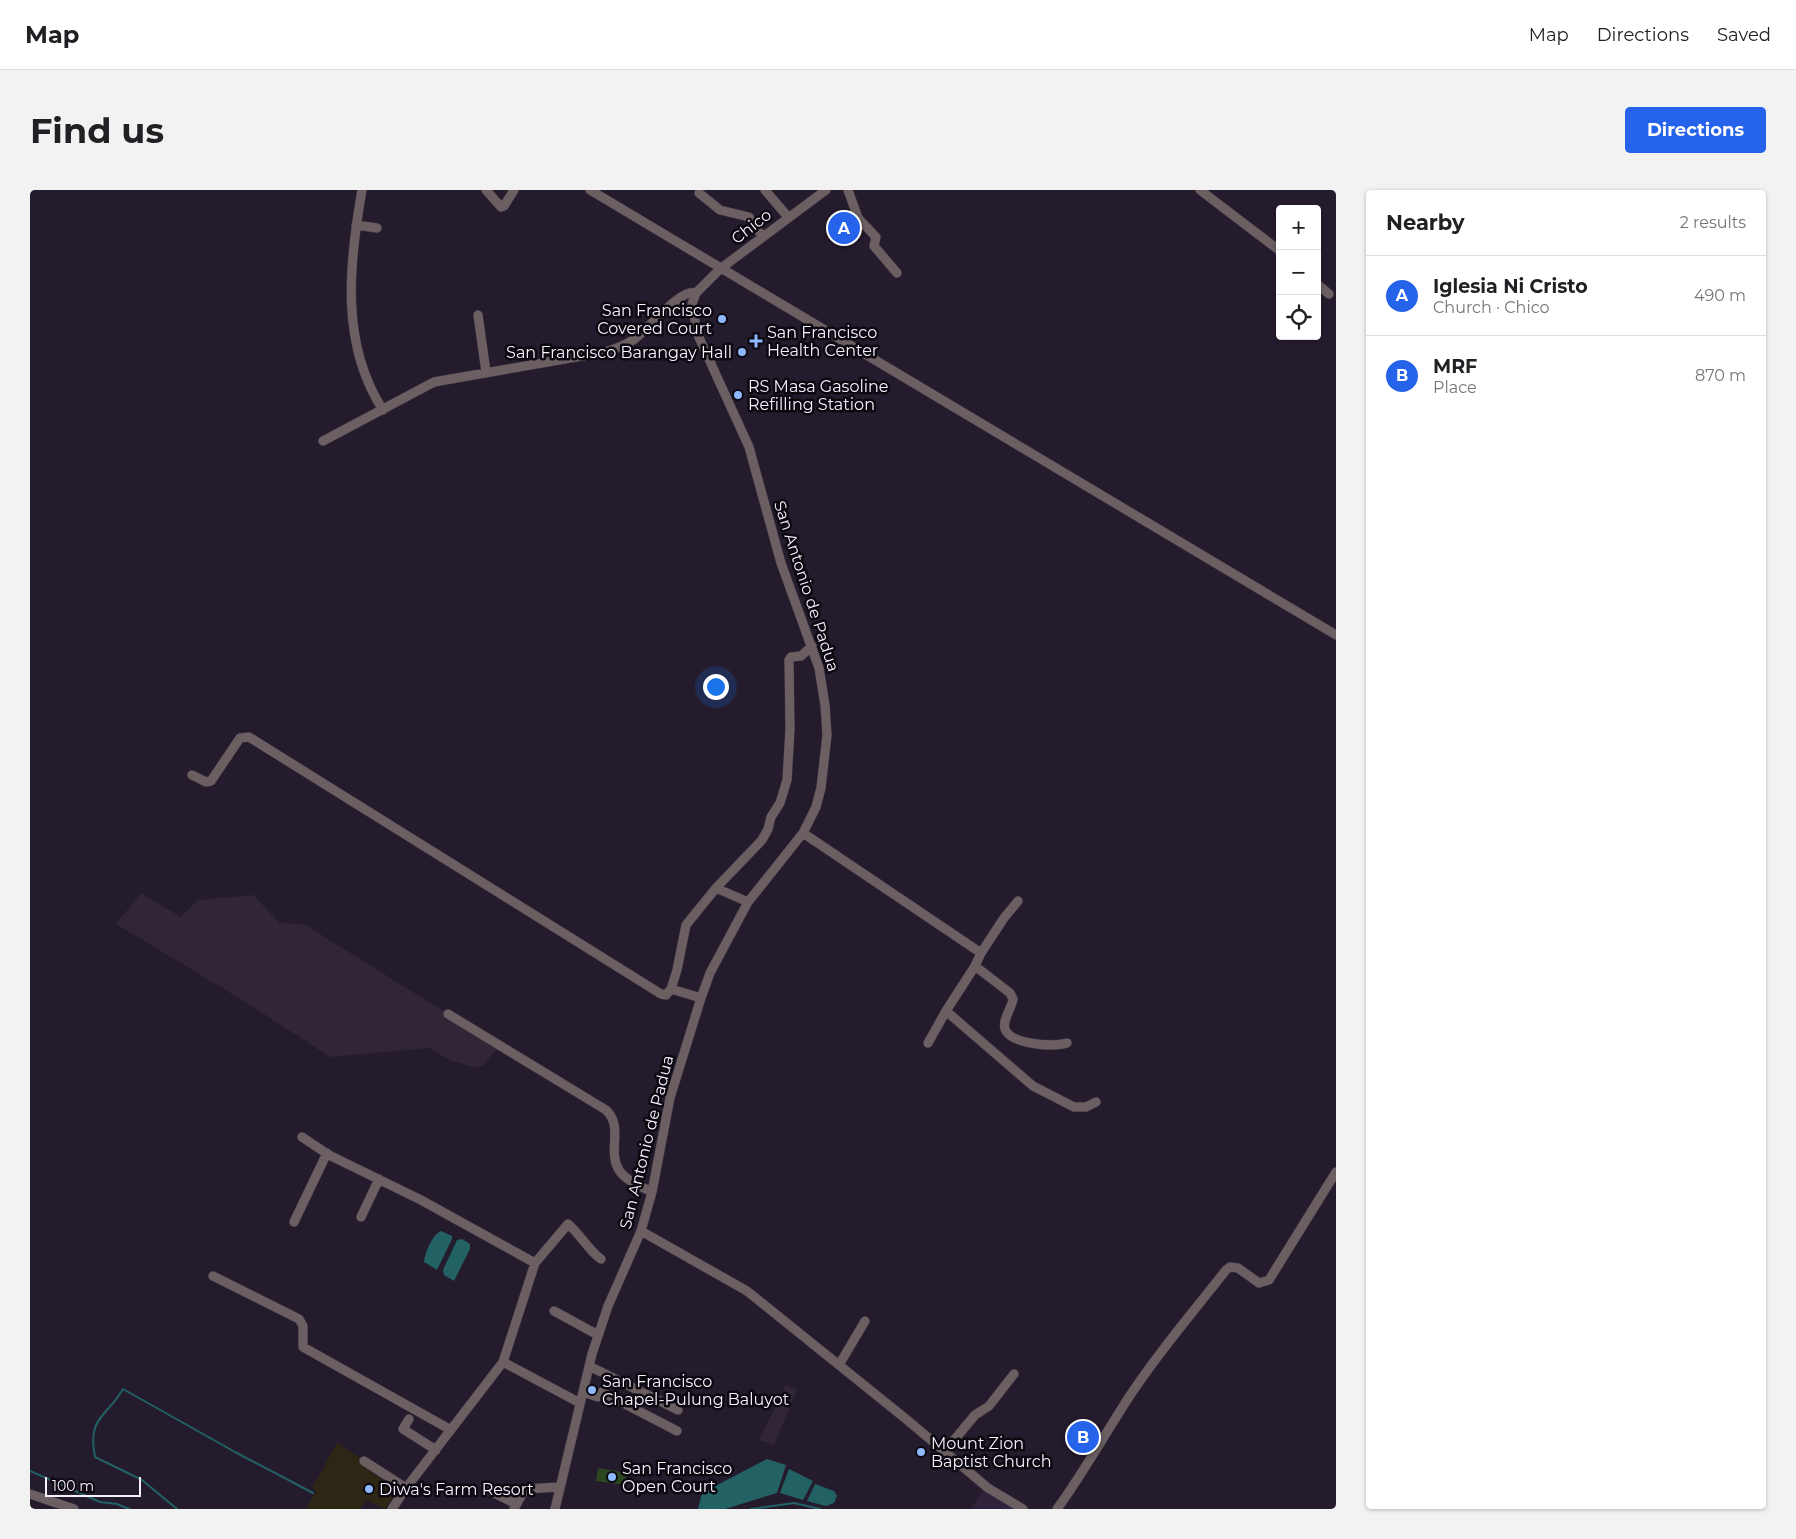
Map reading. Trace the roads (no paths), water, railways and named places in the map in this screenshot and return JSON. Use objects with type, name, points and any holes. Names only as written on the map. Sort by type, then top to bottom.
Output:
[{"type":"street","points":[[362,190],[350,282],[353,321],[360,364],[370,391],[382,410]]},
{"type":"street","points":[[486,190],[501,207],[504,206],[514,190]]},
{"type":"street","points":[[590,190],[1336,635]]},
{"type":"street","points":[[765,190],[788,217]]},
{"type":"street","name":"Chico","points":[[720,269],[826,190]]},
{"type":"street","points":[[848,190],[858,218],[876,237],[874,246],[898,273]]},
{"type":"street","points":[[1200,190],[1279,250]]},
{"type":"street","points":[[699,193],[720,210],[748,217],[762,236]]},
{"type":"street","points":[[356,225],[377,228]]},
{"type":"street","points":[[323,441],[434,382],[621,347],[649,328],[677,299],[688,292],[696,293],[720,269]]},
{"type":"street","points":[[1321,287],[1329,294]]},
{"type":"street","name":"San Antonio de Padua","points":[[554,1509],[598,1335],[608,1306],[641,1231],[652,1192],[670,1098],[710,972],[748,902],[803,834],[816,807],[821,788],[827,736],[825,705],[819,668],[781,563],[749,447],[697,334],[692,310],[696,293]]},
{"type":"street","points":[[478,315],[486,372]]},
{"type":"street","points":[[192,775],[206,782],[211,781],[240,738],[245,736],[661,994],[666,995],[677,970],[686,925],[716,888],[762,840],[768,830],[771,817],[780,803],[787,780],[790,729],[789,660],[791,657],[801,656],[812,646]]},
{"type":"street","points":[[803,834],[982,953]]},
{"type":"street","points":[[716,888],[748,902]]},
{"type":"street","points":[[928,1043],[1004,918],[1018,901]]},
{"type":"street","points":[[976,966],[1012,996],[1013,1002],[1005,1025],[1006,1031],[1015,1038],[1043,1045],[1057,1046],[1067,1043]]},
{"type":"street","points":[[670,989],[701,998]]},
{"type":"street","points":[[946,1011],[1033,1086],[1074,1107],[1086,1107],[1096,1102]]},
{"type":"street","points":[[448,1014],[606,1110],[614,1119],[616,1126],[615,1150],[618,1168],[629,1179],[652,1192]]},
{"type":"street","points":[[302,1137],[327,1153],[535,1263]]},
{"type":"street","points":[[294,1222],[327,1153]]},
{"type":"street","points":[[1057,1509],[1080,1477],[1136,1386],[1226,1270],[1230,1267],[1238,1268],[1259,1283],[1269,1280],[1336,1172]]},
{"type":"street","points":[[361,1217],[379,1180]]},
{"type":"street","points":[[392,1509],[503,1362],[535,1263],[568,1224],[583,1237],[594,1255],[601,1259]]},
{"type":"street","points":[[641,1231],[747,1292],[945,1451],[988,1488],[1022,1509]]},
{"type":"street","points":[[213,1276],[299,1319],[303,1326],[303,1348],[450,1430]]},
{"type":"street","points":[[554,1311],[598,1335]]},
{"type":"street","points":[[839,1365],[865,1321]]},
{"type":"street","points":[[503,1362],[580,1403]]},
{"type":"street","points":[[589,1366],[678,1410]]},
{"type":"street","points":[[945,1451],[975,1415],[989,1406],[1014,1374]]},
{"type":"street","points":[[583,1392],[598,1397],[602,1392],[677,1431]]},
{"type":"street","points":[[409,1419],[403,1429],[436,1450]]},
{"type":"street","points":[[364,1462],[406,1488]]},
{"type":"street","points":[[488,1490],[515,1506],[525,1489],[559,1487]]},
{"type":"street","points":[[30,1494],[74,1509]]},
{"type":"waterway","points":[[177,1509],[142,1480],[95,1457],[93,1444],[96,1426],[123,1389],[313,1493]]},
{"type":"waterway","points":[[30,1471],[100,1502],[117,1504],[129,1509]]},
{"type":"waterway","points":[[751,1509],[794,1503],[820,1509]]},
{"type":"place","name":"Iglesia Ni Cristo","points":[[844,228]]},
{"type":"place","name":"San Francisco Covered Court","points":[[722,319]]},
{"type":"place","name":"San Francisco Health Center","points":[[756,341]]},
{"type":"place","name":"San Francisco Barangay Hall","points":[[742,352]]},
{"type":"place","name":"RS Masa Gasoline Refilling Station","points":[[738,395]]},
{"type":"place","name":"San Francisco Chapel-Pulung Baluyot","points":[[592,1390]]},
{"type":"place","name":"MRF","points":[[1083,1437]]},
{"type":"place","name":"Mount Zion Baptist Church","points":[[921,1452]]},
{"type":"place","name":"San Francisco Open Court","points":[[612,1477]]},
{"type":"place","name":"Diwa's Farm Resort","points":[[369,1489]]}]
